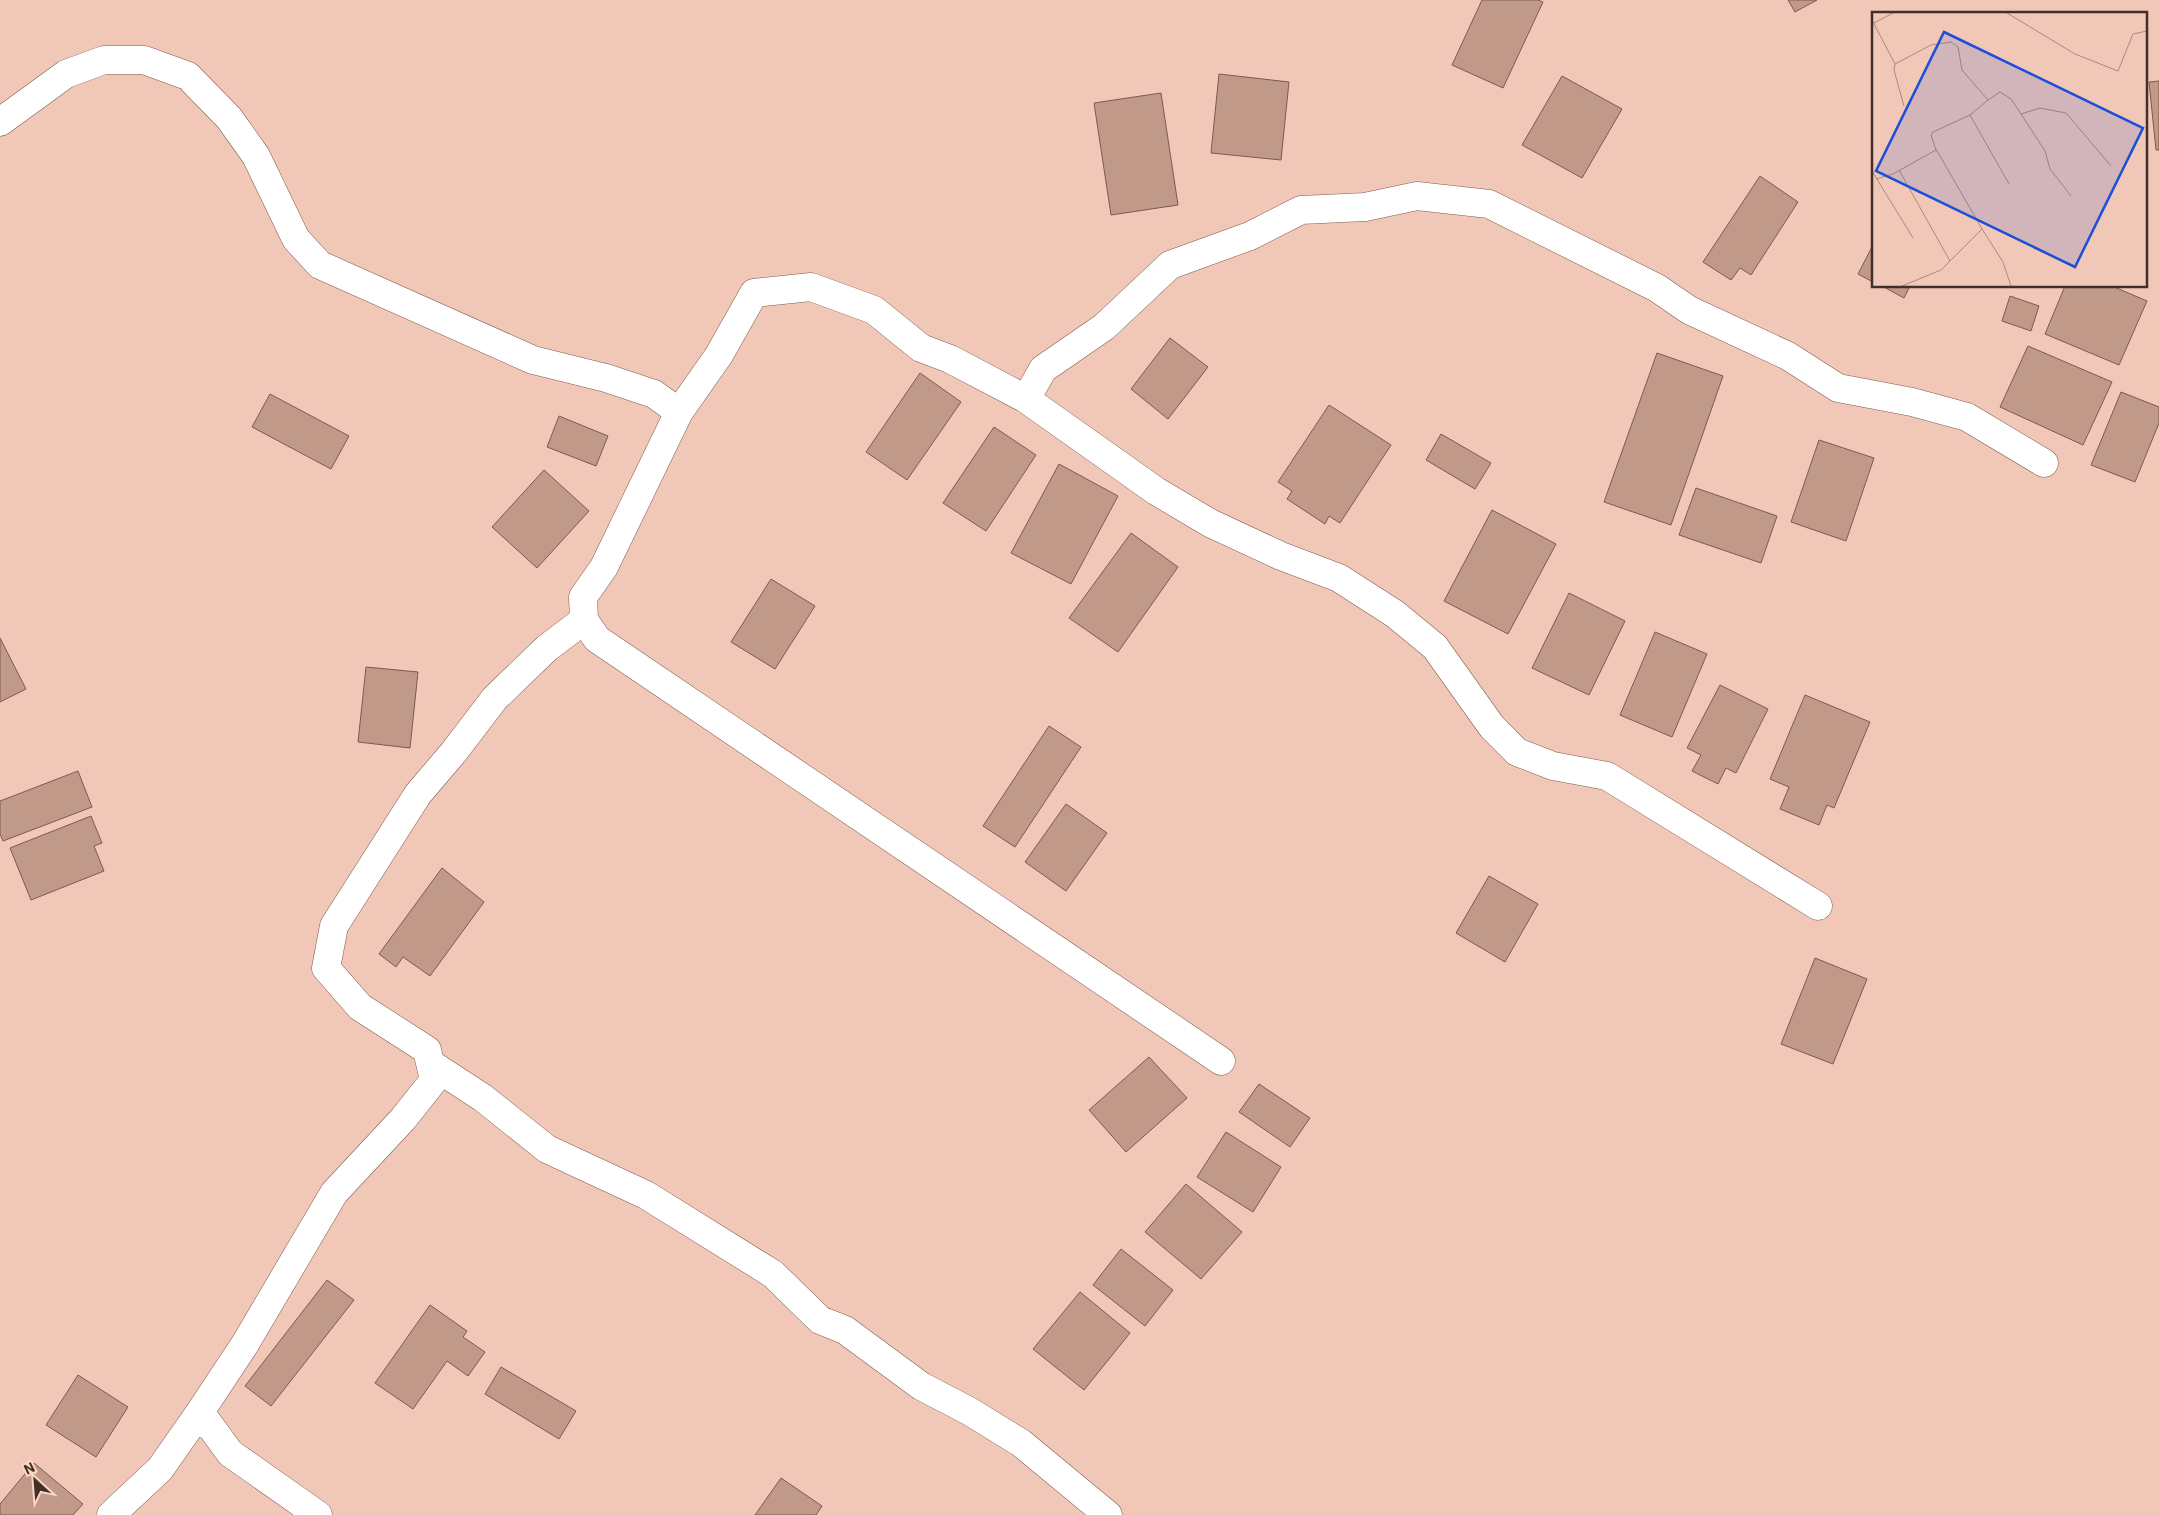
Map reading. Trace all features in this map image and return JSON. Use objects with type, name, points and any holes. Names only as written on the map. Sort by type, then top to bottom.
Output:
[{"type":"street","points":[[0,122],[43,93],[66,74],[104,60],[144,60],[188,76],[229,118],[256,156],[296,239],[320,265],[533,360],[606,378],[654,394],[679,412]]},
{"type":"street","points":[[1026,399],[1043,369],[1104,327],[1170,264],[1250,236],[1301,210],[1365,207],[1417,196],[1489,204],[1657,288],[1689,310],[1788,356],[1838,388],[1912,402],[1967,417],[2044,462]]},
{"type":"street","points":[[1221,1061],[597,639],[584,620],[583,596],[604,567],[679,412],[719,355],[754,293],[811,287],[874,310],[921,348],[950,359],[1026,399],[1164,496],[1210,523],[1281,556],[1339,578],[1395,614],[1435,647],[1492,727],[1517,752],[1553,766],[1607,776],[1818,906]]},
{"type":"street","points":[[111,1515],[160,1469],[200,1412],[250,1337],[334,1193],[403,1119],[434,1080],[428,1050],[360,1007],[326,968],[334,926],[418,794],[453,753],[495,698],[547,648],[584,620]]},
{"type":"street","points":[[431,1064],[483,1098],[547,1149],[646,1195],[773,1274],[820,1320],[844,1330],[921,1386],[968,1411],[1021,1444],[1108,1515]]},
{"type":"street","points":[[200,1412],[230,1453],[318,1515]]},
{"type":"building","points":[[1482,0],[1538,0],[1543,2],[1503,88],[1452,65]]},
{"type":"building","points":[[1788,0],[1817,0],[1795,12]]},
{"type":"building","points":[[1219,74],[1289,82],[1281,160],[1211,153]]},
{"type":"building","points":[[1562,76],[1622,109],[1582,178],[1522,145]]},
{"type":"building","points":[[2159,81],[2159,150],[2156,150],[2149,82]]},
{"type":"building","points":[[1161,93],[1178,205],[1111,215],[1094,103]]},
{"type":"building","points":[[1760,176],[1798,202],[1751,275],[1740,268],[1731,280],[1703,262]]},
{"type":"building","points":[[1872,247],[1872,281],[1858,274]]},
{"type":"building","points":[[1886,288],[1909,288],[1904,298]]},
{"type":"building","points":[[2064,288],[2117,288],[2147,301],[2119,365],[2045,334]]},
{"type":"building","points":[[2010,296],[2039,306],[2031,331],[2002,321]]},
{"type":"building","points":[[1170,338],[1208,367],[1168,419],[1131,389]]},
{"type":"building","points":[[2028,346],[2112,382],[2083,445],[2000,407]]},
{"type":"building","points":[[1657,353],[1723,376],[1671,525],[1604,502]]},
{"type":"building","points":[[920,373],[961,402],[907,480],[866,452]]},
{"type":"building","points":[[2121,392],[2159,407],[2159,423],[2135,482],[2091,465]]},
{"type":"building","points":[[270,394],[349,436],[331,469],[252,427]]},
{"type":"building","points":[[1329,405],[1391,445],[1340,523],[1329,516],[1325,524],[1287,499],[1292,491],[1278,482]]},
{"type":"building","points":[[559,416],[608,436],[596,466],[547,447]]},
{"type":"building","points":[[994,427],[1036,455],[986,531],[943,503]]},
{"type":"building","points":[[1441,434],[1491,463],[1475,489],[1426,460]]},
{"type":"building","points":[[1819,440],[1874,458],[1846,541],[1791,522]]},
{"type":"building","points":[[1059,464],[1118,496],[1071,584],[1011,553]]},
{"type":"building","points":[[544,470],[589,511],[537,568],[492,527]]},
{"type":"building","points":[[1696,488],[1777,516],[1761,563],[1679,535]]},
{"type":"building","points":[[1492,510],[1556,544],[1508,634],[1444,601]]},
{"type":"building","points":[[1131,533],[1178,567],[1118,652],[1069,618]]},
{"type":"building","points":[[771,579],[815,606],[775,669],[731,642]]},
{"type":"building","points":[[1569,593],[1625,621],[1589,695],[1532,668]]},
{"type":"building","points":[[1655,632],[1707,654],[1672,737],[1620,715]]},
{"type":"building","points":[[0,638],[26,689],[0,702]]},
{"type":"building","points":[[366,667],[418,672],[410,748],[358,742]]},
{"type":"building","points":[[1720,685],[1768,709],[1736,773],[1726,768],[1718,784],[1692,771],[1701,755],[1687,748]]},
{"type":"building","points":[[1805,695],[1870,722],[1834,808],[1827,805],[1819,825],[1780,809],[1789,787],[1770,779]]},
{"type":"building","points":[[1049,726],[1081,747],[1015,847],[983,826]]},
{"type":"building","points":[[78,771],[92,807],[3,841],[0,834],[0,801]]},
{"type":"building","points":[[1066,804],[1107,833],[1066,891],[1025,862]]},
{"type":"building","points":[[91,816],[102,843],[94,846],[104,871],[31,900],[10,848]]},
{"type":"building","points":[[442,868],[484,902],[430,976],[403,957],[396,967],[379,954]]},
{"type":"building","points":[[1489,876],[1538,904],[1505,962],[1456,933]]},
{"type":"building","points":[[1815,958],[1867,979],[1833,1064],[1781,1044]]},
{"type":"building","points":[[1149,1057],[1187,1098],[1126,1152],[1089,1110]]},
{"type":"building","points":[[1259,1084],[1310,1118],[1290,1147],[1239,1112]]},
{"type":"building","points":[[1226,1132],[1281,1167],[1253,1212],[1197,1177]]},
{"type":"building","points":[[1186,1184],[1242,1232],[1201,1279],[1145,1232]]},
{"type":"building","points":[[1121,1249],[1173,1290],[1145,1326],[1093,1285]]},
{"type":"building","points":[[327,1280],[354,1300],[271,1406],[245,1386]]},
{"type":"building","points":[[1080,1292],[1130,1333],[1084,1390],[1033,1349]]},
{"type":"building","points":[[430,1305],[467,1331],[463,1337],[485,1352],[468,1376],[447,1361],[413,1409],[375,1383]]},
{"type":"building","points":[[501,1367],[576,1411],[559,1439],[485,1394]]},
{"type":"building","points":[[78,1375],[128,1407],[96,1457],[46,1425]]},
{"type":"building","points":[[34,1463],[83,1504],[73,1515],[0,1515],[0,1504]]},
{"type":"building","points":[[781,1478],[822,1506],[816,1515],[755,1515]]}]
